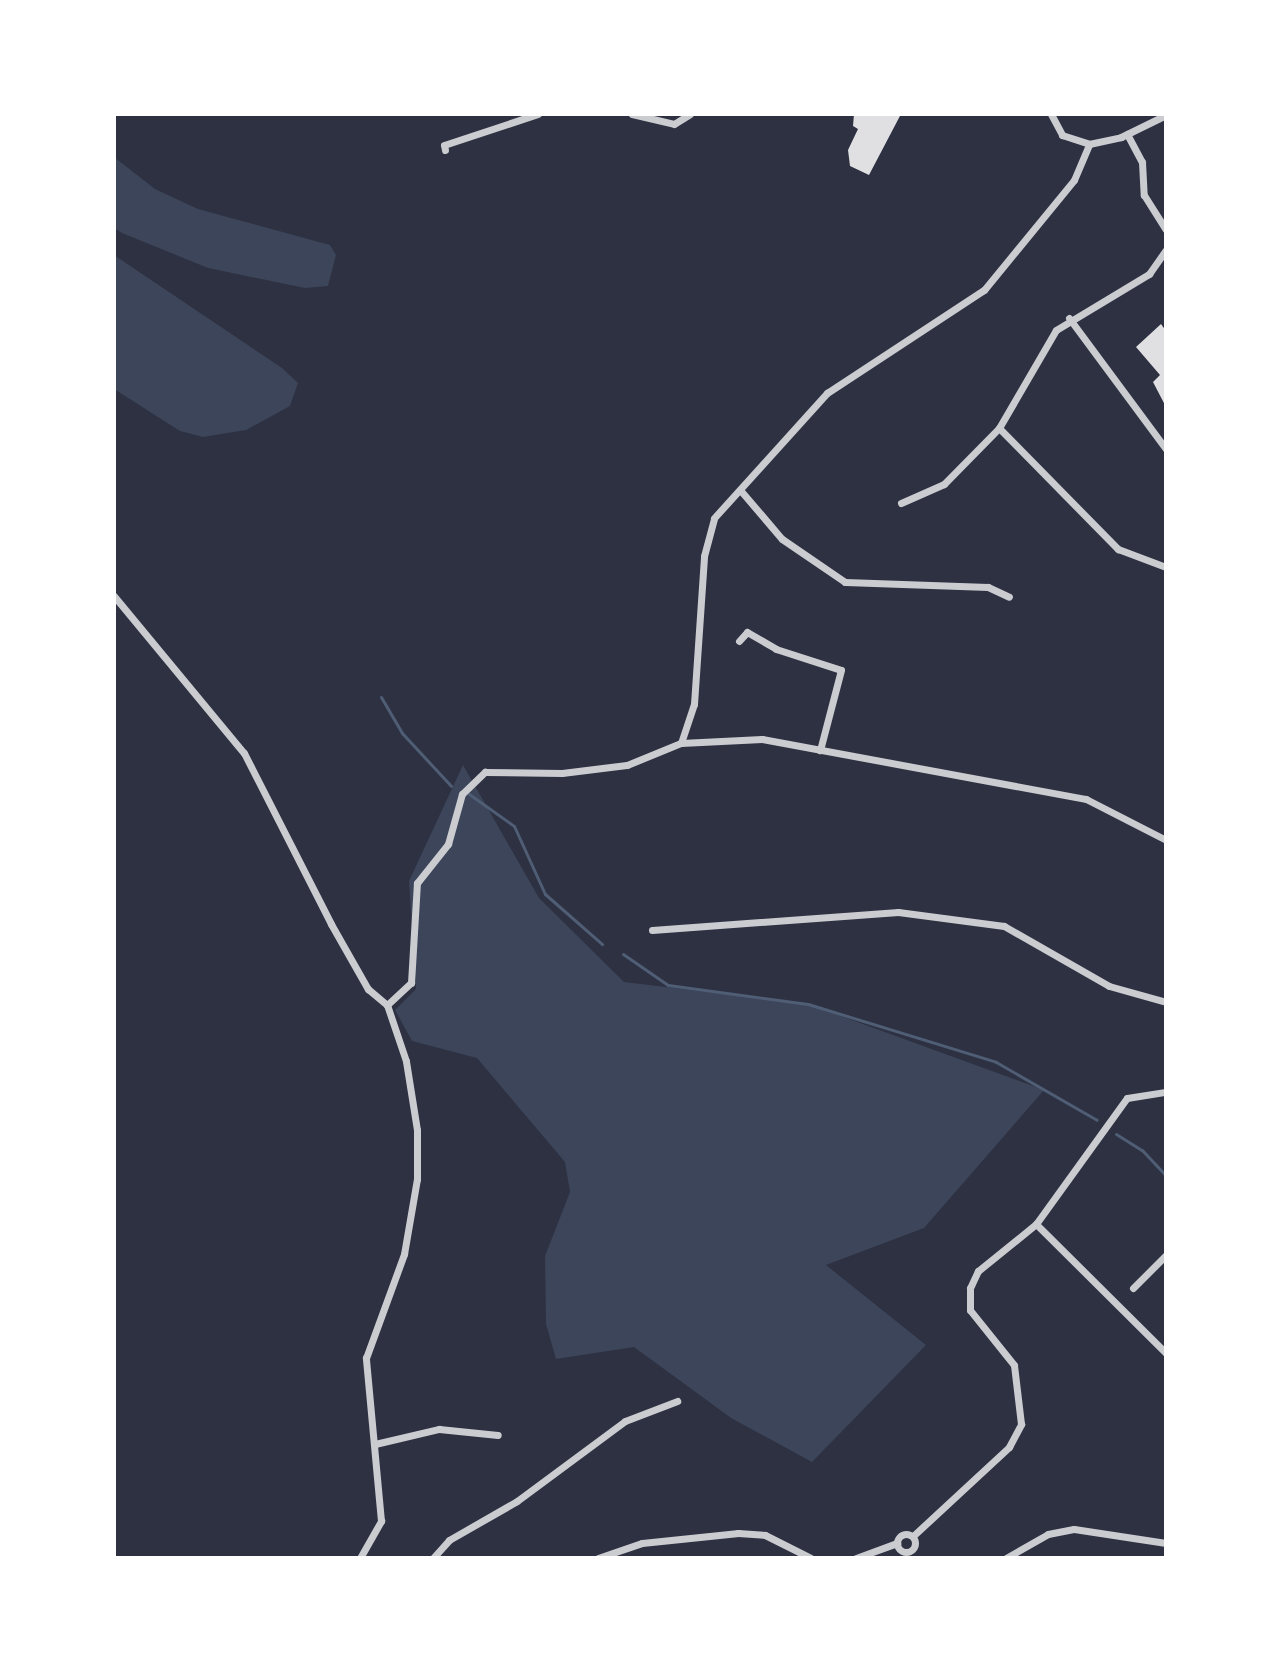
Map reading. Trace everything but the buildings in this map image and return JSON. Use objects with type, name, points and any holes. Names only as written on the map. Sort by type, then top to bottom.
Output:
[{"type":"street","points":[[445,150],[444,145],[538,114]]},
{"type":"street","points":[[632,114],[674,124],[690,114]]},
{"type":"street","points":[[1051,114],[1062,135],[1089,144],[1127,134],[1166,115]]},
{"type":"street","points":[[1127,134],[1142,162],[1144,195],[1166,230]]},
{"type":"street","points":[[681,743],[694,704],[704,556],[714,518],[827,393],[984,290],[1074,180],[1089,144]]},
{"type":"street","points":[[901,503],[944,484],[999,428],[1056,330],[1069,318],[1149,274],[1166,250]]},
{"type":"street","points":[[1069,318],[1166,449]]},
{"type":"street","points":[[999,428],[1118,549],[1166,567]]},
{"type":"street","points":[[741,491],[782,539],[845,582],[988,587],[1009,597]]},
{"type":"street","points":[[114,596],[244,753],[331,924],[368,989],[387,1005],[406,1061],[417,1130],[417,1179],[404,1254],[366,1358],[381,1521],[360,1558]]},
{"type":"street","points":[[739,641],[747,632],[776,649],[841,670],[820,750]]},
{"type":"street","points":[[387,1005],[411,983],[417,883],[448,844],[462,794],[485,772],[562,773],[627,765],[681,743],[762,739],[1086,799],[1166,840]]},
{"type":"street","points":[[652,930],[898,912],[1004,926],[1109,986],[1166,1002]]},
{"type":"street","points":[[917,1558],[911,1550],[913,1536],[1009,1447],[1021,1424],[1014,1365],[979,1324],[969,1299],[978,1271],[1036,1224],[1122,1103],[1143,1093],[1166,1092]]},
{"type":"street","points":[[1036,1224],[1166,1353]]},
{"type":"street","points":[[1133,1288],[1166,1255]]},
{"type":"street","points":[[433,1558],[449,1540],[517,1501],[625,1421],[677,1401]]},
{"type":"street","points":[[375,1444],[439,1429],[498,1435]]},
{"type":"street","points":[[1006,1558],[1048,1534],[1074,1529],[1166,1543]]},
{"type":"street","points":[[598,1558],[667,1538],[738,1533],[765,1535],[811,1558]]},
{"type":"street","points":[[856,1558],[897,1543],[901,1535],[913,1536]]},
{"type":"street","points":[[897,1543],[903,1551],[911,1550]]},
{"type":"shaded area","points":[[114,157],[155,189],[198,209],[330,245],[336,255],[328,286],[305,288],[208,268],[122,233],[114,228]]},
{"type":"shaded area","points":[[114,255],[282,368],[298,383],[290,406],[246,430],[203,437],[180,431],[114,389]]},
{"type":"shaded area","points":[[463,765],[539,898],[624,982],[808,1004],[1044,1090],[924,1228],[826,1265],[926,1345],[812,1462],[731,1418],[634,1347],[556,1359],[546,1324],[545,1256],[570,1192],[565,1162],[477,1058],[412,1041],[395,1010],[416,989],[409,881]]},
{"type":"waterway","points":[[381,697],[402,733],[451,786]]},
{"type":"waterway","points":[[469,794],[514,826],[545,894],[602,944]]},
{"type":"waterway","points":[[623,954],[668,985],[808,1004],[996,1062],[1097,1120]]},
{"type":"waterway","points":[[1116,1134],[1142,1150],[1166,1176]]}]
